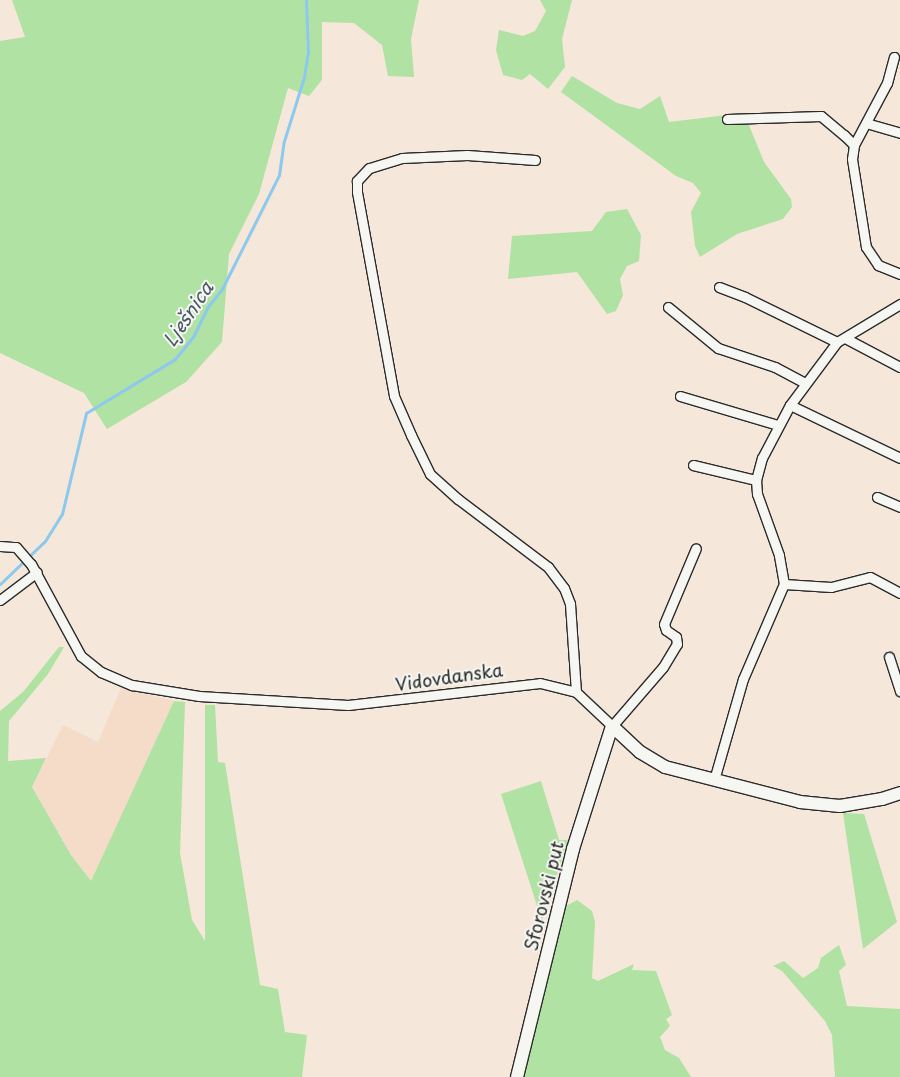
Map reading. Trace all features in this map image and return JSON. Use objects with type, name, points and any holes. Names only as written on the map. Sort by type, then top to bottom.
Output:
[{"type":"street","points":[[894,56],[887,83],[854,146],[852,159],[866,247],[878,265],[900,274]]},
{"type":"street","points":[[727,120],[821,116],[854,146]]},
{"type":"street","points":[[866,123],[900,133]]},
{"type":"street","points":[[534,160],[467,155],[402,158],[369,168],[357,181],[357,192],[394,396],[410,435],[430,474],[458,499],[548,567],[564,588],[570,604],[576,692]]},
{"type":"street","points":[[719,287],[900,367]]},
{"type":"street","points":[[714,780],[743,679],[784,584],[779,555],[760,508],[756,480],[762,458],[790,405],[805,383],[841,340],[900,304]]},
{"type":"street","points":[[668,307],[718,348],[775,367],[805,383]]},
{"type":"street","points":[[680,396],[778,425]]},
{"type":"street","points":[[790,405],[900,458]]},
{"type":"street","points":[[694,464],[756,480]]},
{"type":"street","points":[[877,497],[900,508]]},
{"type":"street","name":"Vidovdanska","points":[[0,546],[16,547],[34,568],[81,656],[101,672],[132,685],[199,696],[307,705],[374,704],[530,683],[560,686],[576,692],[650,759],[714,780],[820,805],[860,804],[900,793]]},
{"type":"street","points":[[612,726],[663,667],[677,644],[676,638],[666,630],[664,624],[696,548]]},
{"type":"street","points":[[0,600],[34,568]]},
{"type":"street","points":[[784,584],[831,587],[870,577],[900,593]]},
{"type":"street","points":[[888,657],[900,691]]},
{"type":"street","name":"Sforovski put","points":[[517,1077],[573,849],[612,726]]},
{"type":"shaded area","points":[[121,688],[174,701],[91,881],[71,855],[32,787],[63,725],[98,742]]},
{"type":"green space","points":[[12,0],[419,0],[411,39],[414,77],[388,76],[382,45],[354,23],[322,22],[322,80],[309,96],[288,88],[259,194],[229,254],[222,342],[186,382],[107,429],[84,393],[0,353],[0,41],[25,37]]},
{"type":"green space","points":[[540,0],[572,0],[562,39],[565,67],[548,89],[530,74],[522,80],[503,75],[496,50],[499,30],[523,36],[535,31],[546,11]]},
{"type":"green space","points":[[572,76],[617,103],[640,109],[660,96],[669,122],[744,113],[764,162],[791,199],[792,207],[783,219],[737,234],[700,257],[695,246],[691,212],[701,193],[693,183],[676,176],[561,92]]},
{"type":"green space","points":[[627,209],[641,235],[639,261],[627,266],[620,279],[623,295],[616,311],[607,314],[577,272],[508,279],[512,236],[592,231],[606,212]]},
{"type":"green space","points":[[59,647],[64,647],[48,674],[9,721],[8,761],[46,758],[32,787],[71,855],[91,881],[174,701],[185,702],[180,853],[192,920],[205,941],[205,705],[215,705],[218,762],[225,763],[260,985],[278,989],[285,1032],[307,1035],[302,1077],[0,1077],[0,711],[23,692]]},
{"type":"green space","points":[[541,781],[559,840],[568,840],[542,921],[501,794]]},
{"type":"green space","points":[[843,813],[864,814],[897,922],[863,949]]},
{"type":"green space","points":[[577,900],[592,911],[595,922],[592,978],[598,981],[634,964],[632,970],[656,971],[672,1015],[666,1019],[670,1026],[660,1037],[665,1050],[679,1058],[691,1077],[521,1077],[566,906]]},
{"type":"green space","points":[[839,945],[846,965],[839,971],[847,1006],[900,1009],[900,1077],[835,1077],[832,1035],[825,1021],[782,971],[773,966],[784,961],[803,978],[818,968],[821,958]]},
{"type":"waterway","name":"Lješnica","points":[[0,584],[45,541],[62,514],[86,413],[175,359],[193,337],[207,308],[222,289],[279,175],[284,141],[304,77],[308,53],[306,0]]}]
